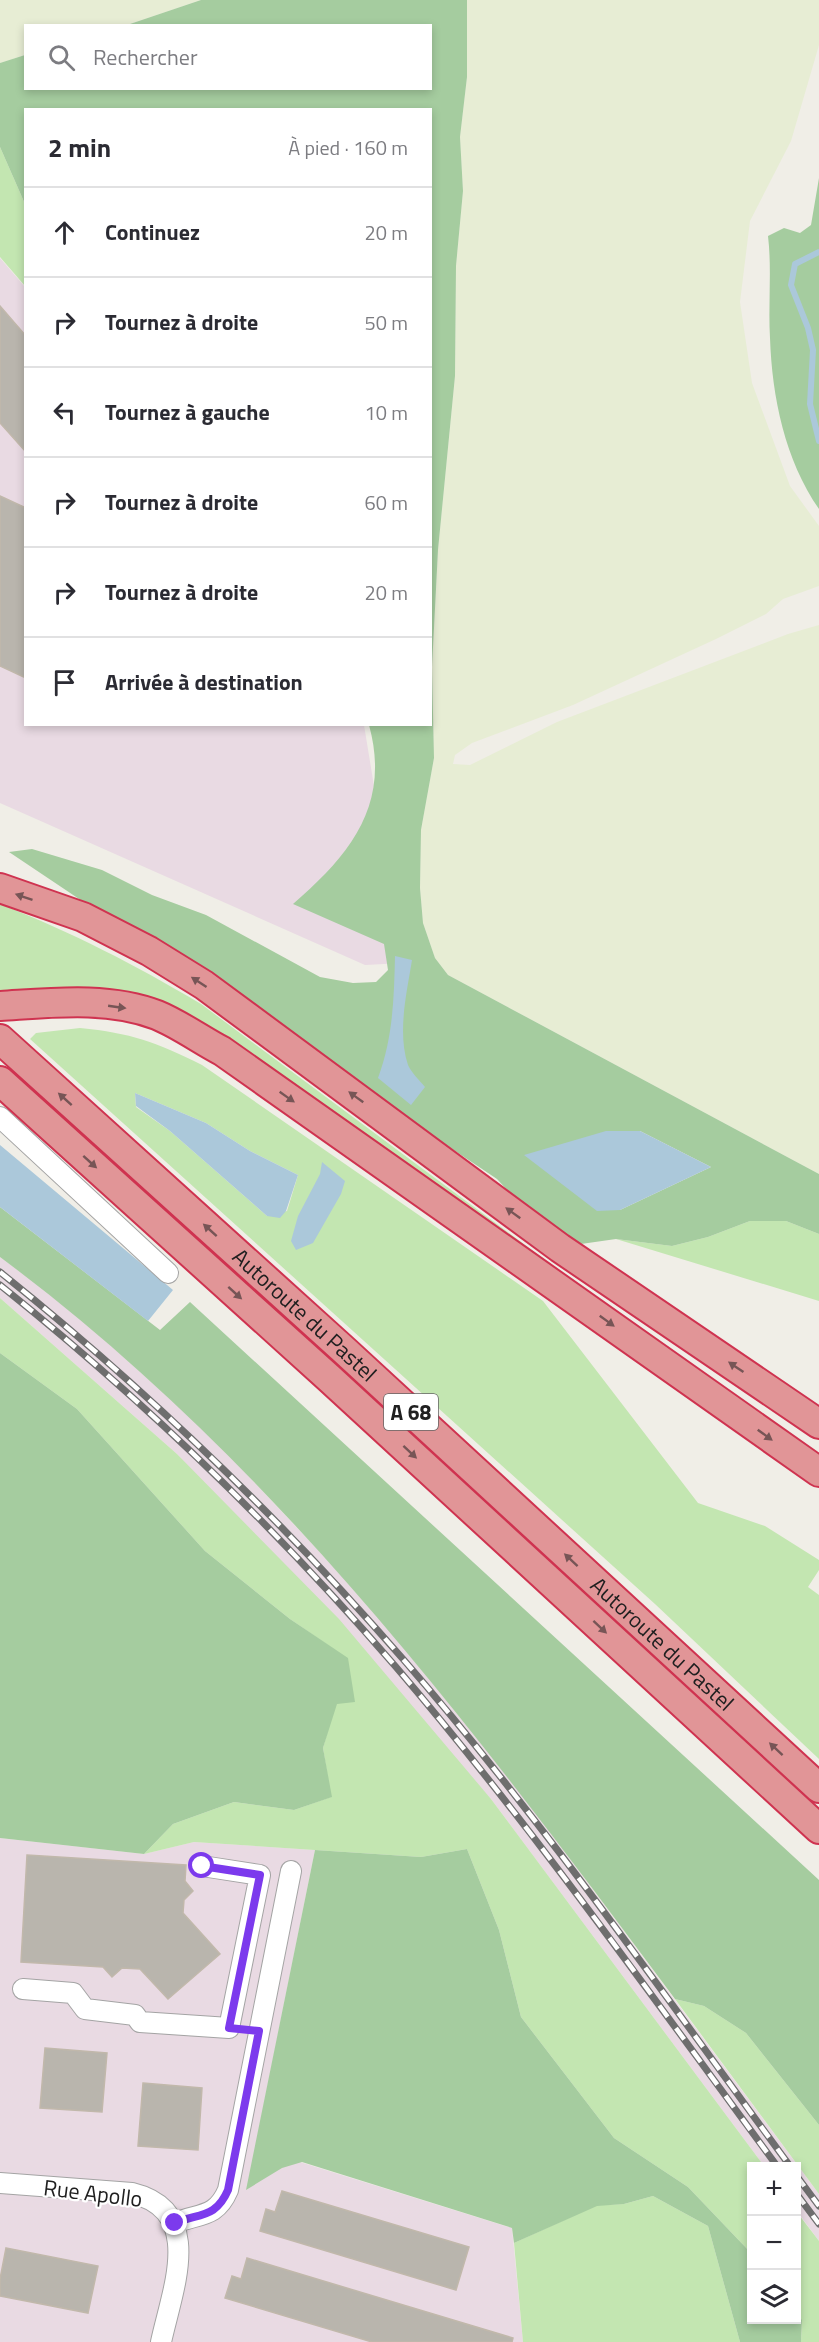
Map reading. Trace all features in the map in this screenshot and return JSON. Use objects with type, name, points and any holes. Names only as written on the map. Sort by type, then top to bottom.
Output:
[{"type":"highway","points":[[0,888],[83,917],[148,951],[204,986],[560,1248],[819,1424]]},
{"type":"highway","points":[[0,1006],[58,1003],[107,1005],[157,1016],[222,1052],[819,1472]]},
{"type":"highway","name":"Autoroute du Pastel","points":[[0,1039],[345,1352],[819,1788]]},
{"type":"highway","name":"Autoroute du Pastel","points":[[4,1088],[329,1378],[819,1829]]},
{"type":"street","points":[[0,1117],[168,1273]]},
{"type":"street","points":[[202,1866],[260,1875],[229,2028]]},
{"type":"street","points":[[161,2342],[180,2249],[175,2223],[209,2213],[221,2206],[228,2190],[291,1871]]},
{"type":"street","points":[[23,1989],[73,1993],[85,2009],[135,2014],[140,2022],[259,2031]]},
{"type":"street","name":"Rue Apollo","points":[[0,2183],[141,2195],[163,2206],[175,2223]]},
{"type":"shaded area","points":[[0,258],[24,286],[24,726],[364,726],[403,963],[365,965],[0,803]]},
{"type":"shaded area","points":[[0,1257],[68,1307],[208,1433],[362,1597],[512,1781],[795,2162],[761,2162],[491,1799],[177,1454],[0,1298]]},
{"type":"shaded area","points":[[0,1838],[144,1854],[194,1842],[315,1850],[255,2148],[512,2228],[523,2342],[0,2342]]},
{"type":"shaded area","points":[[801,2170],[819,2194],[819,2241],[801,2216]]},
{"type":"green space","points":[[0,0],[201,0],[130,24],[24,24],[24,55],[0,63]]},
{"type":"green space","points":[[201,0],[467,0],[467,77],[460,137],[463,191],[456,266],[455,376],[438,550],[432,667],[432,108],[24,108],[24,202],[0,147],[0,63],[24,55],[24,90],[432,90],[432,24],[130,24]]},
{"type":"green space","points":[[467,0],[819,0],[819,45],[791,141],[750,221],[740,302],[752,383],[790,486],[819,526],[819,586],[783,599],[766,614],[573,705],[472,743],[455,755],[453,764],[470,765],[557,722],[788,634],[819,625],[819,1174],[448,975],[435,958],[423,923],[420,888],[421,830],[434,758],[432,667],[438,550],[455,376],[456,266],[463,191],[460,137],[467,77]]},
{"type":"green space","points":[[0,147],[24,202],[24,285],[0,257]]},
{"type":"green space","points":[[819,178],[819,509],[797,470],[777,405],[771,360],[768,236],[784,228],[800,233],[811,225]]},
{"type":"green space","points":[[432,667],[434,758],[421,830],[420,888],[423,923],[435,958],[448,975],[819,1174],[819,1234],[786,1221],[750,1221],[708,1237],[672,1246],[616,1239],[560,1247],[497,1179],[9,852],[32,849],[102,870],[152,895],[206,915],[320,977],[353,983],[376,982],[388,970],[384,944],[293,904],[332,867],[361,826],[370,804],[374,780],[374,754],[369,726],[432,726]],"holes":[[[640,1131],[711,1167],[620,1210]]]},
{"type":"green space","points":[[0,904],[103,950],[201,1004],[571,1279],[569,1282],[188,1022],[0,995]]},
{"type":"green space","points":[[80,1028],[114,1033],[171,1050],[202,1065],[543,1301],[698,1503],[765,1526],[819,1560],[819,1570],[808,1587],[819,1595],[819,1759],[655,1604],[30,1039],[36,1033]],"holes":[[[135,1093],[206,1123],[250,1151],[298,1175],[287,1211],[267,1216],[170,1131],[136,1107]]]},
{"type":"green space","points":[[0,1207],[160,1330],[190,1302],[819,1880],[819,2125],[746,2033],[704,2006],[675,1999],[445,1699],[281,1510],[192,1421],[99,1336],[0,1257]]},
{"type":"green space","points":[[750,1221],[786,1221],[819,1234],[819,1301],[616,1239],[672,1246],[708,1237]]},
{"type":"green space","points":[[0,1298],[177,1454],[339,1619],[491,1799],[761,2162],[747,2162],[747,2249],[688,2187],[614,2138],[521,2017],[499,1930],[467,1849],[421,1857],[194,1842],[144,1854],[173,1824],[234,1802],[294,1810],[331,1797],[323,1748],[348,1659],[290,1619],[205,1551],[77,1409],[0,1353]]},
{"type":"green space","points":[[0,1353],[77,1409],[205,1551],[290,1619],[348,1658],[355,1702],[337,1704],[323,1748],[332,1797],[294,1810],[234,1802],[173,1824],[144,1854],[0,1838]]},
{"type":"green space","points":[[467,1849],[499,1930],[521,2017],[614,2138],[688,2187],[747,2249],[747,2324],[801,2324],[801,2318],[802,2320],[801,2342],[740,2342],[708,2226],[653,2196],[624,2204],[597,2206],[514,2243],[512,2228],[302,2162],[282,2168],[246,2190],[315,1850],[421,1857]]},
{"type":"green space","points":[[675,1999],[704,2006],[746,2033],[819,2125],[819,2194],[801,2170],[801,2162],[795,2162]]},
{"type":"green space","points":[[653,2196],[708,2226],[740,2342],[523,2342],[514,2243],[597,2205],[624,2204]]},
{"type":"green space","points":[[801,2218],[819,2241],[819,2342],[801,2342]]},
{"type":"water","points":[[395,956],[412,960],[404,1012],[403,1039],[408,1065],[425,1087],[411,1105],[378,1078],[390,1033]]},
{"type":"water","points":[[135,1093],[206,1123],[250,1151],[298,1175],[286,1211],[280,1218],[267,1216],[170,1131],[136,1106]]},
{"type":"water","points":[[606,1131],[640,1131],[711,1167],[620,1210],[597,1211],[524,1155]]},
{"type":"water","points":[[0,1145],[173,1290],[148,1321],[0,1207]]},
{"type":"water","points":[[322,1162],[345,1181],[341,1194],[313,1243],[296,1250],[291,1241],[298,1216],[320,1174]]},
{"type":"building","points":[[0,306],[24,334],[24,450],[0,423]]},
{"type":"building","points":[[0,496],[24,507],[24,677],[0,666]]},
{"type":"building","points":[[27,1855],[186,1865],[185,1881],[193,1891],[184,1900],[183,1913],[220,1954],[168,1999],[140,1969],[122,1968],[112,1977],[103,1967],[21,1962]]},
{"type":"building","points":[[45,2048],[107,2053],[102,2112],[40,2108]]},
{"type":"building","points":[[143,2083],[202,2088],[198,2150],[138,2146]]},
{"type":"building","points":[[282,2191],[469,2247],[456,2290],[260,2231],[266,2209],[275,2212]]},
{"type":"building","points":[[6,2248],[98,2266],[88,2313],[0,2296],[0,2279]]},
{"type":"building","points":[[247,2258],[513,2338],[512,2342],[372,2342],[225,2298],[232,2276],[241,2279]]},
{"type":"waterway","points":[[819,252],[795,264],[791,285],[808,328],[813,350],[810,404],[819,441]]},
{"type":"railway","points":[[0,1272],[107,1362],[210,1456],[309,1556],[403,1659],[553,1845],[787,2162]]},
{"type":"railway","points":[[0,1285],[106,1374],[207,1467],[304,1565],[396,1667],[544,1850],[774,2162]]},
{"type":"railway","points":[[801,2182],[819,2206]]},
{"type":"railway","points":[[801,2200],[819,2224]]},
{"type":"route","points":[[175,2223],[209,2213],[221,2206],[228,2190],[259,2031],[229,2028],[260,1875],[202,1866]]}]
